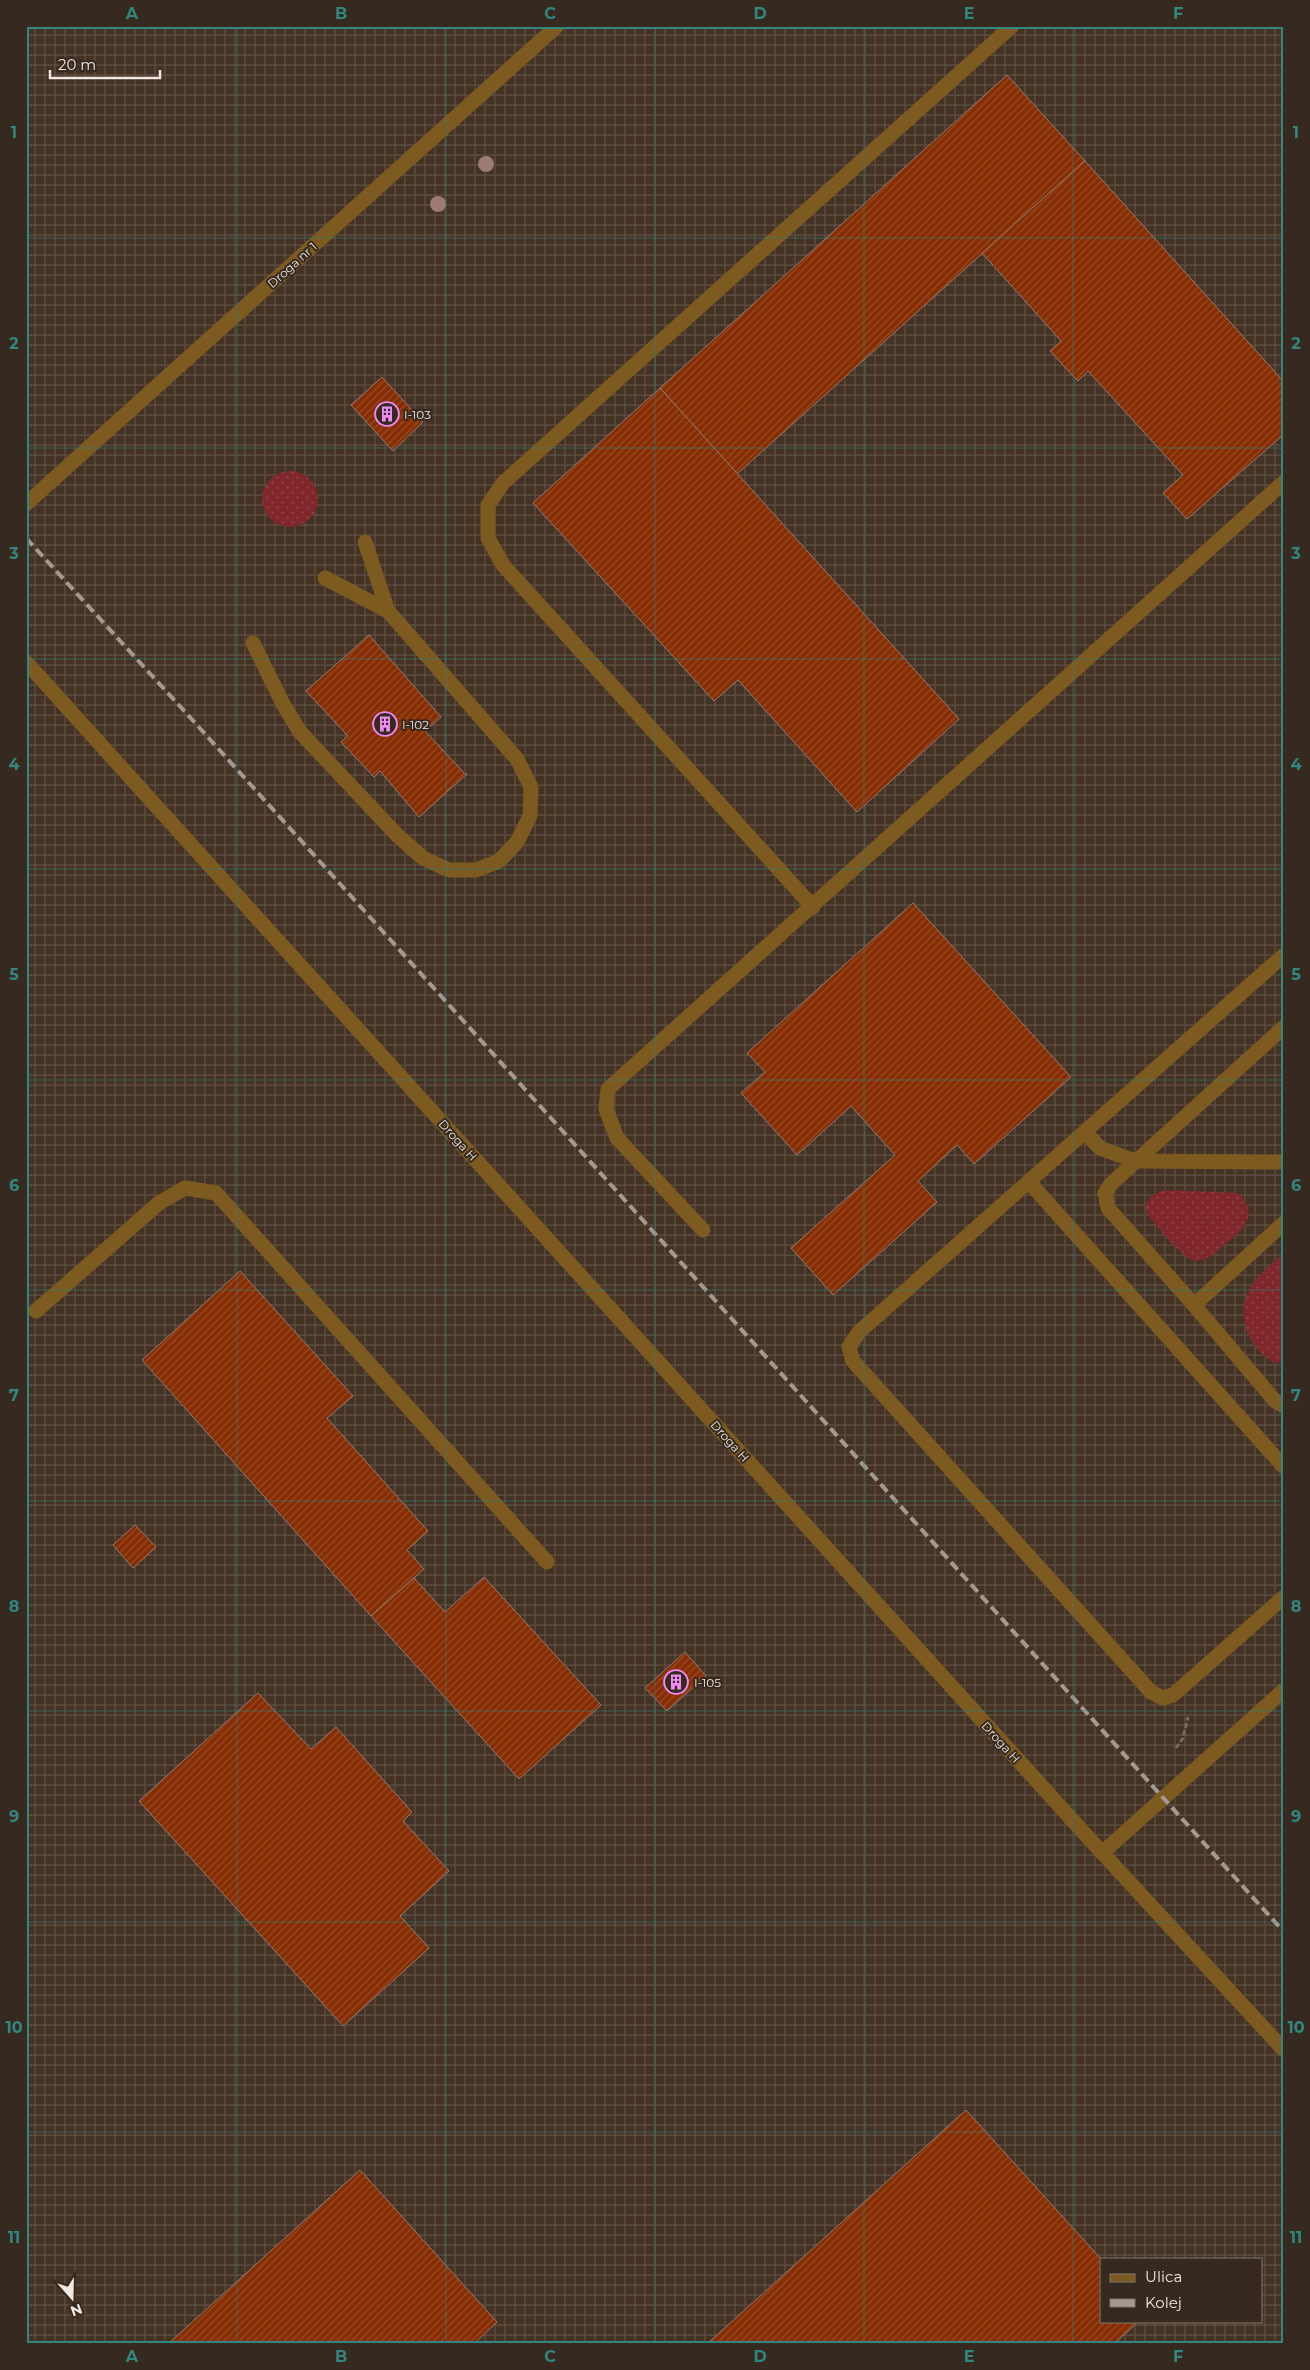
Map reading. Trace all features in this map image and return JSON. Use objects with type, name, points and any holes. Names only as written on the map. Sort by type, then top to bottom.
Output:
[{"type":"lane","name":"Droga nr 1","points":[[26,504],[557,26]]},
{"type":"lane","points":[[813,907],[503,565],[488,538],[488,505],[503,483],[1012,26]]},
{"type":"lane","points":[[703,1230],[617,1138],[606,1109],[608,1090],[1284,482]]},
{"type":"lane","points":[[365,542],[388,611]]},
{"type":"lane","points":[[253,643],[283,704],[300,732],[398,836],[423,858],[449,870],[476,870],[498,861],[517,842],[530,816],[531,787],[517,759],[388,611],[325,578]]},
{"type":"lane","name":"Droga H","points":[[26,662],[1102,1853],[1284,2050]]},
{"type":"lane","points":[[1284,955],[859,1332],[849,1348],[853,1361],[1151,1692],[1164,1698],[1173,1695],[1284,1597]]},
{"type":"lane","points":[[1284,1026],[1111,1184],[1105,1193],[1108,1208],[1275,1400],[1284,1406]]},
{"type":"lane","points":[[1085,1132],[1100,1148],[1136,1161],[1284,1162]]},
{"type":"lane","points":[[1029,1182],[1284,1467]]},
{"type":"lane","points":[[36,1311],[159,1202],[185,1188],[216,1193],[547,1562]]},
{"type":"lane","points":[[1194,1305],[1284,1223]]},
{"type":"lane","points":[[1102,1853],[1284,1690]]},
{"type":"path","points":[[1174,1751],[1183,1738],[1191,1708]]},
{"type":"shaded area","points":[[26,26],[1284,26],[1284,2344],[26,2344]]},
{"type":"shaded area","points":[[290,471],[301,473],[310,479],[316,488],[318,499],[316,510],[310,519],[301,525],[290,527],[279,525],[270,519],[264,510],[262,499],[264,488],[270,479],[279,473]]},
{"type":"shaded area","points":[[1167,1190],[1238,1193],[1248,1208],[1247,1220],[1239,1232],[1216,1253],[1203,1260],[1193,1260],[1182,1253],[1162,1233],[1147,1214],[1145,1205],[1149,1199],[1157,1193]]},
{"type":"shaded area","points":[[1284,1253],[1284,1362],[1276,1363],[1260,1352],[1248,1334],[1245,1324],[1244,1304],[1254,1282]]},
{"type":"building","points":[[1007,75],[1085,161],[737,474],[660,388]]},
{"type":"building","points":[[1085,161],[1284,382],[1284,434],[1187,519],[1163,493],[1183,475],[1088,371],[1078,381],[1050,351],[1061,341],[982,253]]},
{"type":"building","name":"I-103","points":[[382,377],[423,422],[393,451],[351,405]]},
{"type":"building","points":[[660,388],[959,719],[857,812],[738,680],[714,701],[533,503]]},
{"type":"building","name":"I-102","points":[[369,635],[441,717],[425,731],[467,774],[419,817],[380,771],[374,777],[341,742],[348,736],[306,691]]},
{"type":"building","points":[[913,903],[1071,1077],[974,1164],[957,1145],[918,1181],[937,1202],[833,1295],[791,1248],[895,1155],[851,1106],[797,1155],[741,1093],[765,1072],[747,1053]]},
{"type":"building","points":[[240,1271],[353,1396],[327,1418],[428,1531],[407,1550],[424,1569],[371,1616],[142,1360]]},
{"type":"building","points":[[135,1525],[156,1547],[133,1568],[113,1545]]},
{"type":"building","points":[[484,1577],[601,1705],[519,1779],[371,1616],[414,1578],[445,1612]]},
{"type":"building","name":"I-105","points":[[685,1652],[706,1676],[667,1711],[645,1688]]},
{"type":"building","points":[[258,1693],[311,1749],[336,1727],[412,1812],[403,1821],[449,1871],[400,1916],[429,1948],[343,2026],[139,1801]]},
{"type":"building","points":[[966,2110],[1100,2258],[1100,2322],[1138,2322],[1114,2344],[707,2344]]},
{"type":"building","points":[[360,2170],[497,2322],[474,2344],[168,2344]]},
{"type":"railway","points":[[26,538],[187,714],[1284,1932]]},
{"type":"place","name":"I-103","points":[[387,414]]},
{"type":"place","name":"I-102","points":[[385,724]]},
{"type":"place","name":"I-105","points":[[676,1682]]}]
